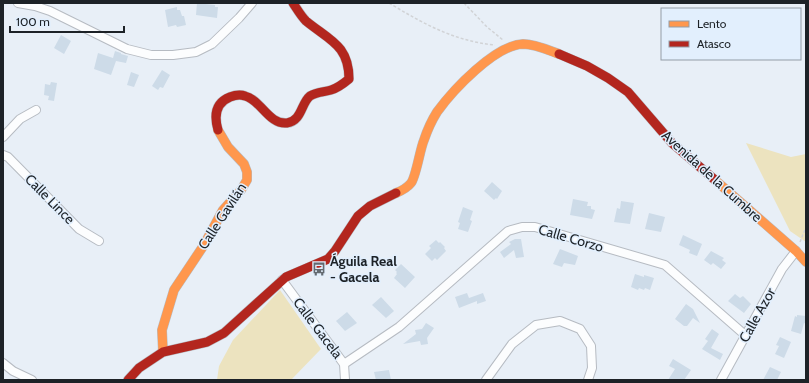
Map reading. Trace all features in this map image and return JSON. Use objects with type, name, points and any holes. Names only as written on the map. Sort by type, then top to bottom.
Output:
[{"type":"street","points":[[18,3],[35,6],[50,11],[127,48],[151,55],[173,56],[196,52],[212,44],[252,3]]},
{"type":"street","name":"Calle Gavilán","points":[[163,352],[162,334],[174,291],[204,245],[224,208],[236,196],[246,182],[247,174],[243,161],[228,146],[219,132],[216,121],[216,111],[220,104],[224,99],[234,95],[244,95],[253,98],[276,120],[283,123],[289,123],[297,119],[305,100],[314,94],[329,91],[342,86],[349,79],[349,68],[343,52],[327,35],[305,20],[293,3]]},
{"type":"street","name":"Avenida de la Cumbre","points":[[511,46],[524,44],[536,46],[562,55],[587,66],[623,88],[640,105],[672,143],[796,251],[806,262]]},
{"type":"street","points":[[128,380],[139,368],[163,352],[198,345],[214,339],[224,333],[282,280],[295,272],[328,259],[358,216],[370,206],[403,190],[412,182],[424,139],[437,113],[460,85],[486,61],[511,46]]},
{"type":"street","points":[[3,137],[20,119],[36,110]]},
{"type":"street","name":"Calle Lince","points":[[3,155],[8,157],[79,229],[98,241]]},
{"type":"street","name":"Calle Corzo","points":[[344,364],[399,327],[508,230],[522,227],[535,227],[665,265],[745,335]]},
{"type":"street","name":"Calle Azor","points":[[721,380],[782,269],[796,251]]},
{"type":"street","name":"Calle Gacela","points":[[282,280],[344,364],[345,380]]},
{"type":"street","points":[[486,380],[512,344],[536,325],[560,321],[580,329],[591,346],[592,368],[588,380]]},
{"type":"street","points":[[3,363],[13,371],[32,380]]},
{"type":"path","points":[[389,3],[423,23],[456,38],[482,44],[497,45]]},
{"type":"path","points":[[464,3],[487,27],[511,46]]},
{"type":"path","points":[[796,251],[806,227]]},
{"type":"shaded area","points":[[746,143],[791,157],[806,154],[806,242],[790,231]]},
{"type":"shaded area","points":[[280,290],[321,349],[291,380],[217,380],[219,366],[233,340]]},
{"type":"building","points":[[197,3],[215,5],[215,7],[218,7],[217,18],[196,15]]},
{"type":"building","points":[[177,7],[177,10],[180,10],[182,16],[184,16],[186,25],[168,27],[165,10]]},
{"type":"building","points":[[61,35],[71,41],[64,54],[54,48]]},
{"type":"building","points":[[115,51],[128,56],[126,63],[116,61],[111,75],[94,69],[98,53],[113,58]]},
{"type":"building","points":[[162,70],[170,75],[163,88],[160,87],[158,90],[152,86]]},
{"type":"building","points":[[131,72],[139,75],[134,87],[127,85]]},
{"type":"building","points":[[51,82],[57,83],[54,101],[48,100],[49,96],[44,95],[45,84],[50,85]]},
{"type":"building","points":[[492,182],[502,191],[497,199],[496,198],[494,200],[484,191]]},
{"type":"building","points":[[573,199],[588,202],[587,206],[591,206],[591,209],[595,210],[592,219],[570,215]]},
{"type":"building","points":[[621,201],[634,203],[630,224],[614,222],[617,208],[620,209]]},
{"type":"building","points":[[463,207],[473,211],[470,220],[472,221],[468,232],[458,229],[460,223],[458,222]]},
{"type":"building","points":[[649,213],[665,217],[661,232],[645,229]]},
{"type":"building","points":[[683,235],[702,244],[697,256],[689,253],[690,250],[679,245]]},
{"type":"building","points":[[515,239],[521,239],[524,257],[516,258],[514,250],[504,258],[500,252],[511,244],[509,242]]},
{"type":"building","points":[[436,240],[445,247],[444,248],[446,251],[437,260],[435,258],[432,261],[425,254],[431,248],[429,246]]},
{"type":"building","points":[[560,249],[578,256],[575,265],[564,263],[562,267],[553,264]]},
{"type":"building","points":[[711,251],[724,258],[722,260],[726,263],[721,269],[713,263],[711,265],[704,260]]},
{"type":"building","points":[[401,264],[415,277],[405,288],[394,278],[397,274],[395,270]]},
{"type":"building","points":[[635,274],[654,278],[650,290],[639,288],[638,290],[631,287]]},
{"type":"building","points":[[467,293],[469,298],[483,293],[486,301],[477,304],[477,301],[459,308],[455,297]]},
{"type":"building","points":[[735,294],[740,298],[743,296],[751,304],[744,313],[728,301]]},
{"type":"building","points":[[381,297],[394,311],[386,318],[372,305]]},
{"type":"building","points":[[686,304],[693,309],[700,323],[693,318],[687,326],[684,326],[675,319]]},
{"type":"building","points":[[347,312],[357,323],[345,331],[336,321]]},
{"type":"building","points":[[797,315],[806,316],[806,324],[804,323],[801,334],[791,331],[795,316],[797,317]]},
{"type":"building","points":[[426,323],[434,328],[427,338],[428,344],[421,345],[420,341],[403,344],[416,334],[415,330],[422,329]]},
{"type":"building","points":[[712,329],[719,334],[711,348],[723,354],[720,360],[702,349],[708,341],[705,339]]},
{"type":"building","points":[[780,337],[791,342],[784,358],[775,354],[779,346],[776,345]]},
{"type":"building","points":[[673,359],[691,370],[684,380],[668,380],[675,369],[669,366]]},
{"type":"building","points":[[770,367],[781,372],[777,380],[763,380]]},
{"type":"building","points":[[389,370],[391,380],[376,380],[374,372]]},
{"type":"traffic: slow","points":[[396,193],[408,186],[413,180],[422,144],[437,112],[453,92],[476,70],[488,60],[512,46],[528,44],[559,54]]},
{"type":"traffic: slow","points":[[163,352],[162,330],[174,290],[204,245],[223,210],[241,190],[247,180],[247,172],[244,164],[228,147],[218,130]]},
{"type":"traffic: slow","points":[[715,180],[796,251],[806,262]]},
{"type":"traffic: jam","points":[[218,130],[216,120],[217,110],[221,103],[230,97],[241,95],[251,98],[275,120],[281,123],[287,123],[296,119],[310,96],[336,88],[349,79],[346,58],[336,44],[306,21],[293,3]]},
{"type":"traffic: jam","points":[[559,54],[587,66],[628,92],[672,143],[715,180]]},
{"type":"traffic: jam","points":[[128,380],[139,368],[163,352],[207,342],[224,333],[286,277],[328,259],[358,216],[370,206],[396,193]]},
{"type":"place","name":"Águila Real - Gacela","points":[[319,269]]}]
